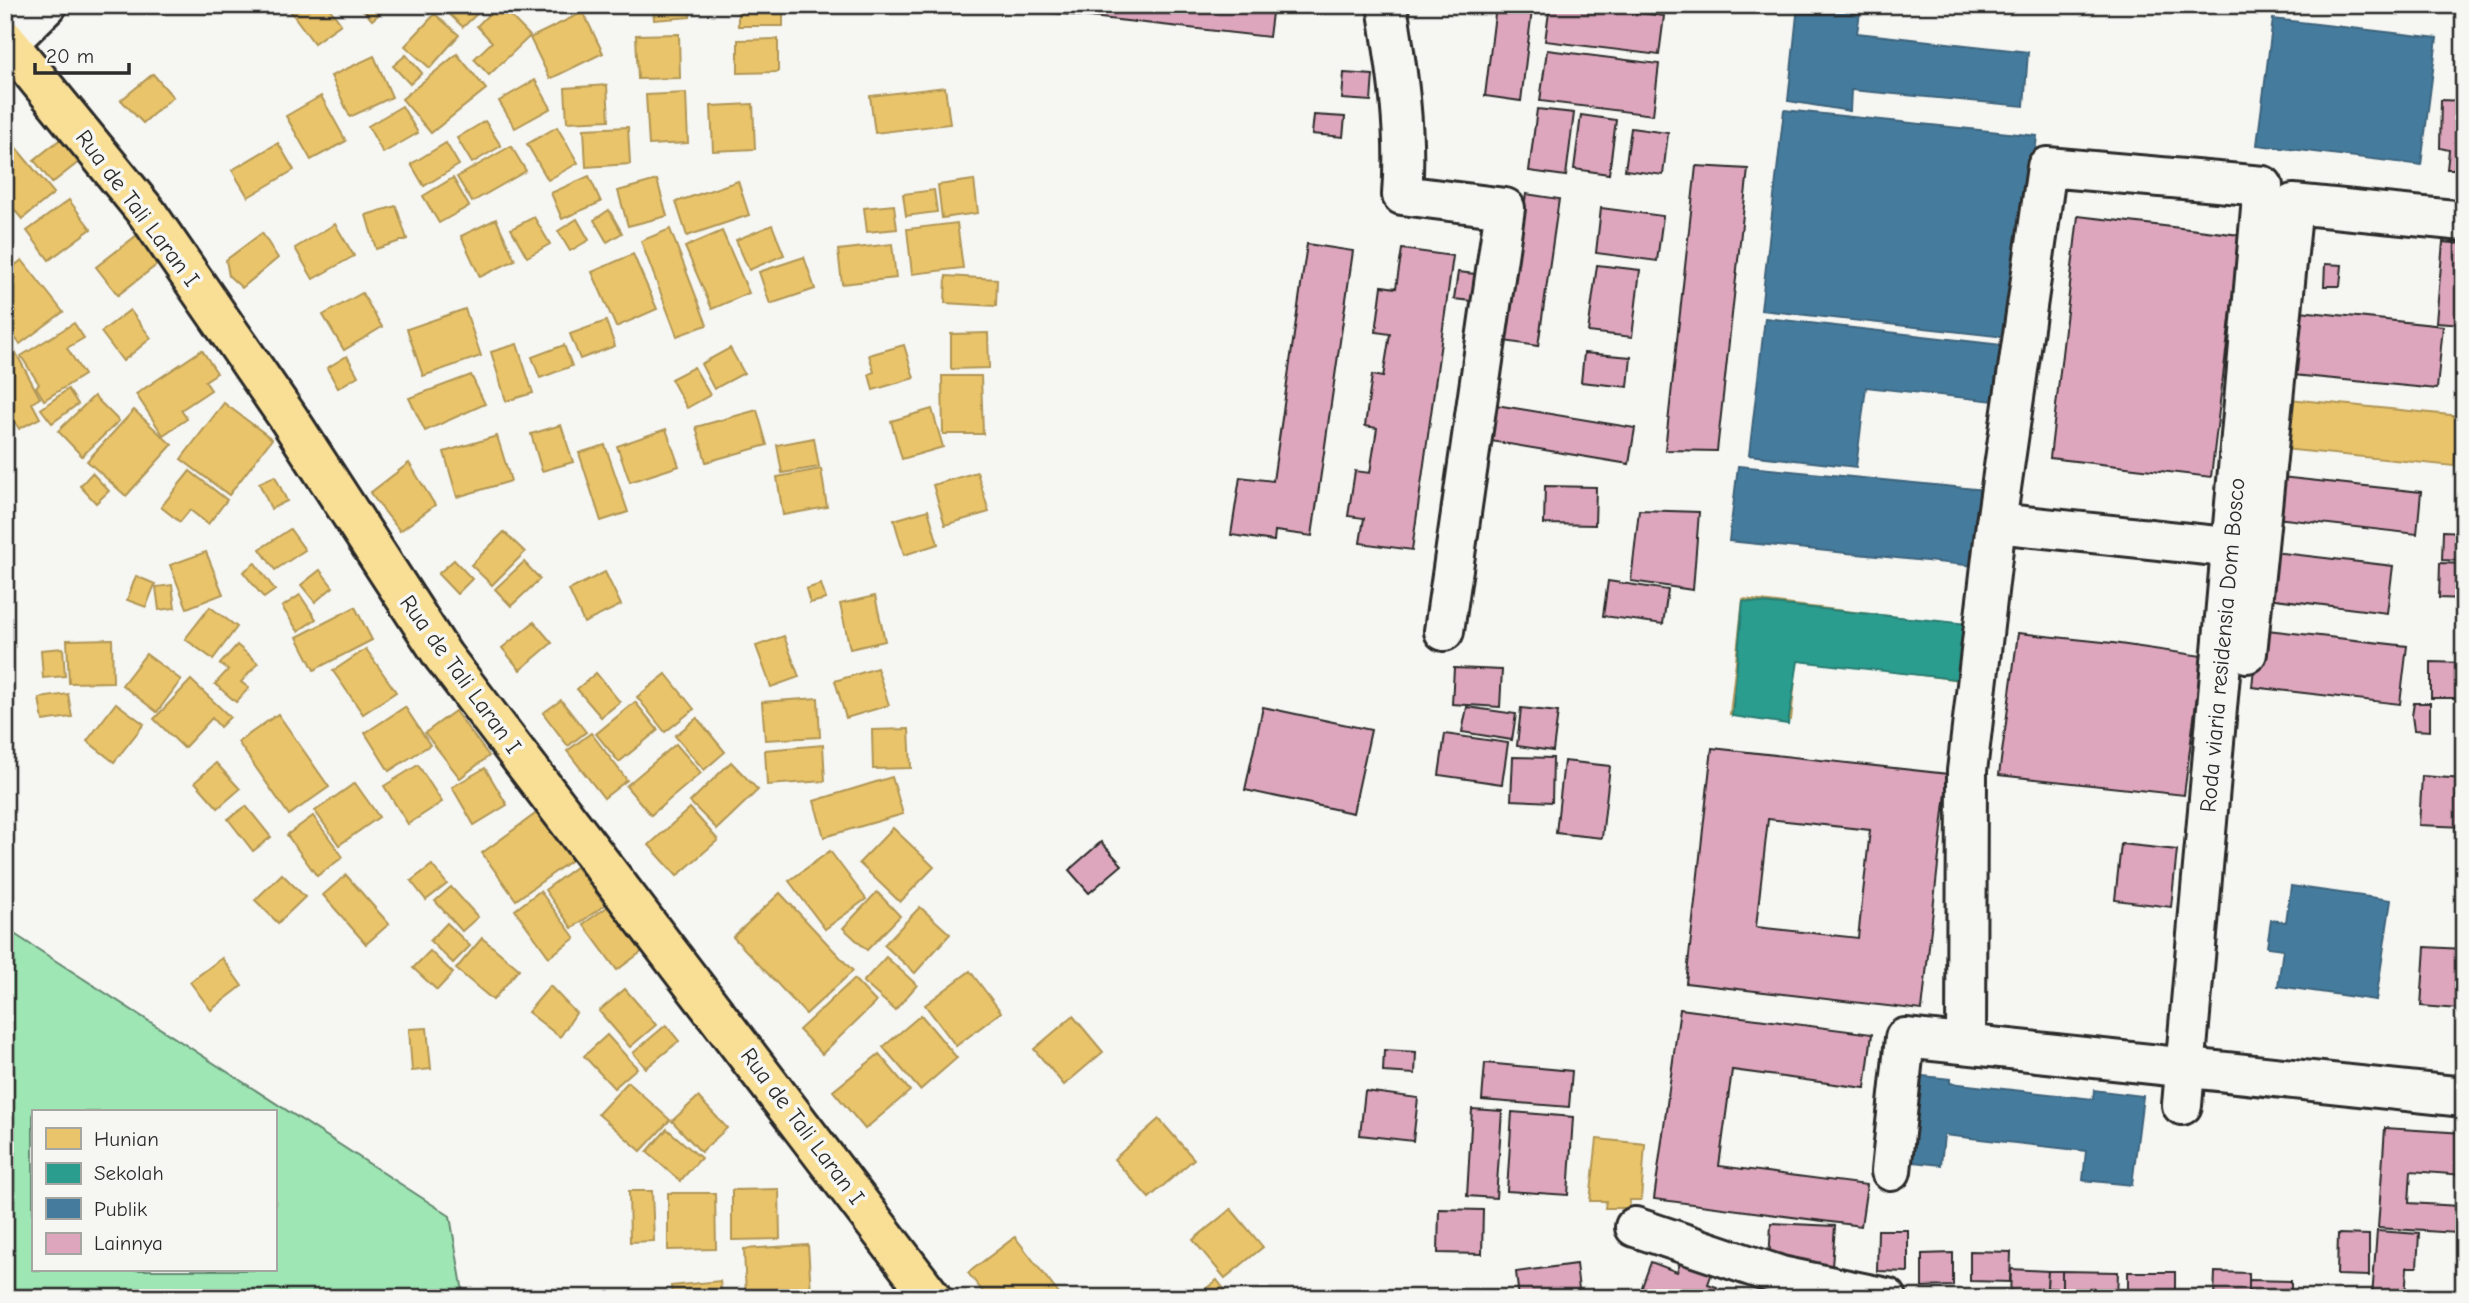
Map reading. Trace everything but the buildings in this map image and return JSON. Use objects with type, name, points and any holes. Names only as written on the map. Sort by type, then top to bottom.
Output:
[{"type":"main road","name":"Rua de Tali Laran I","points":[[7,41],[147,213],[289,419],[443,656],[932,1298]]},
{"type":"street","points":[[7,41],[47,5]]},
{"type":"street","points":[[1387,5],[1401,96],[1405,157],[1402,195],[1505,208],[1444,632]]},
{"type":"street","name":"Roda viaria residensia Dom Bosco","points":[[1996,523],[2047,167],[2263,186],[2244,549]]},
{"type":"street","points":[[2182,1105],[2195,1068],[2244,549],[2293,204],[2464,221]]},
{"type":"street","points":[[1966,1044],[1967,771],[1996,523],[2244,549]]},
{"type":"street","points":[[1891,1171],[1905,1038],[2464,1097]]},
{"type":"street","points":[[1635,1227],[1781,1276],[1887,1298]]},
{"type":"green space","points":[[5,928],[450,1216],[464,1298],[5,1298]]}]
